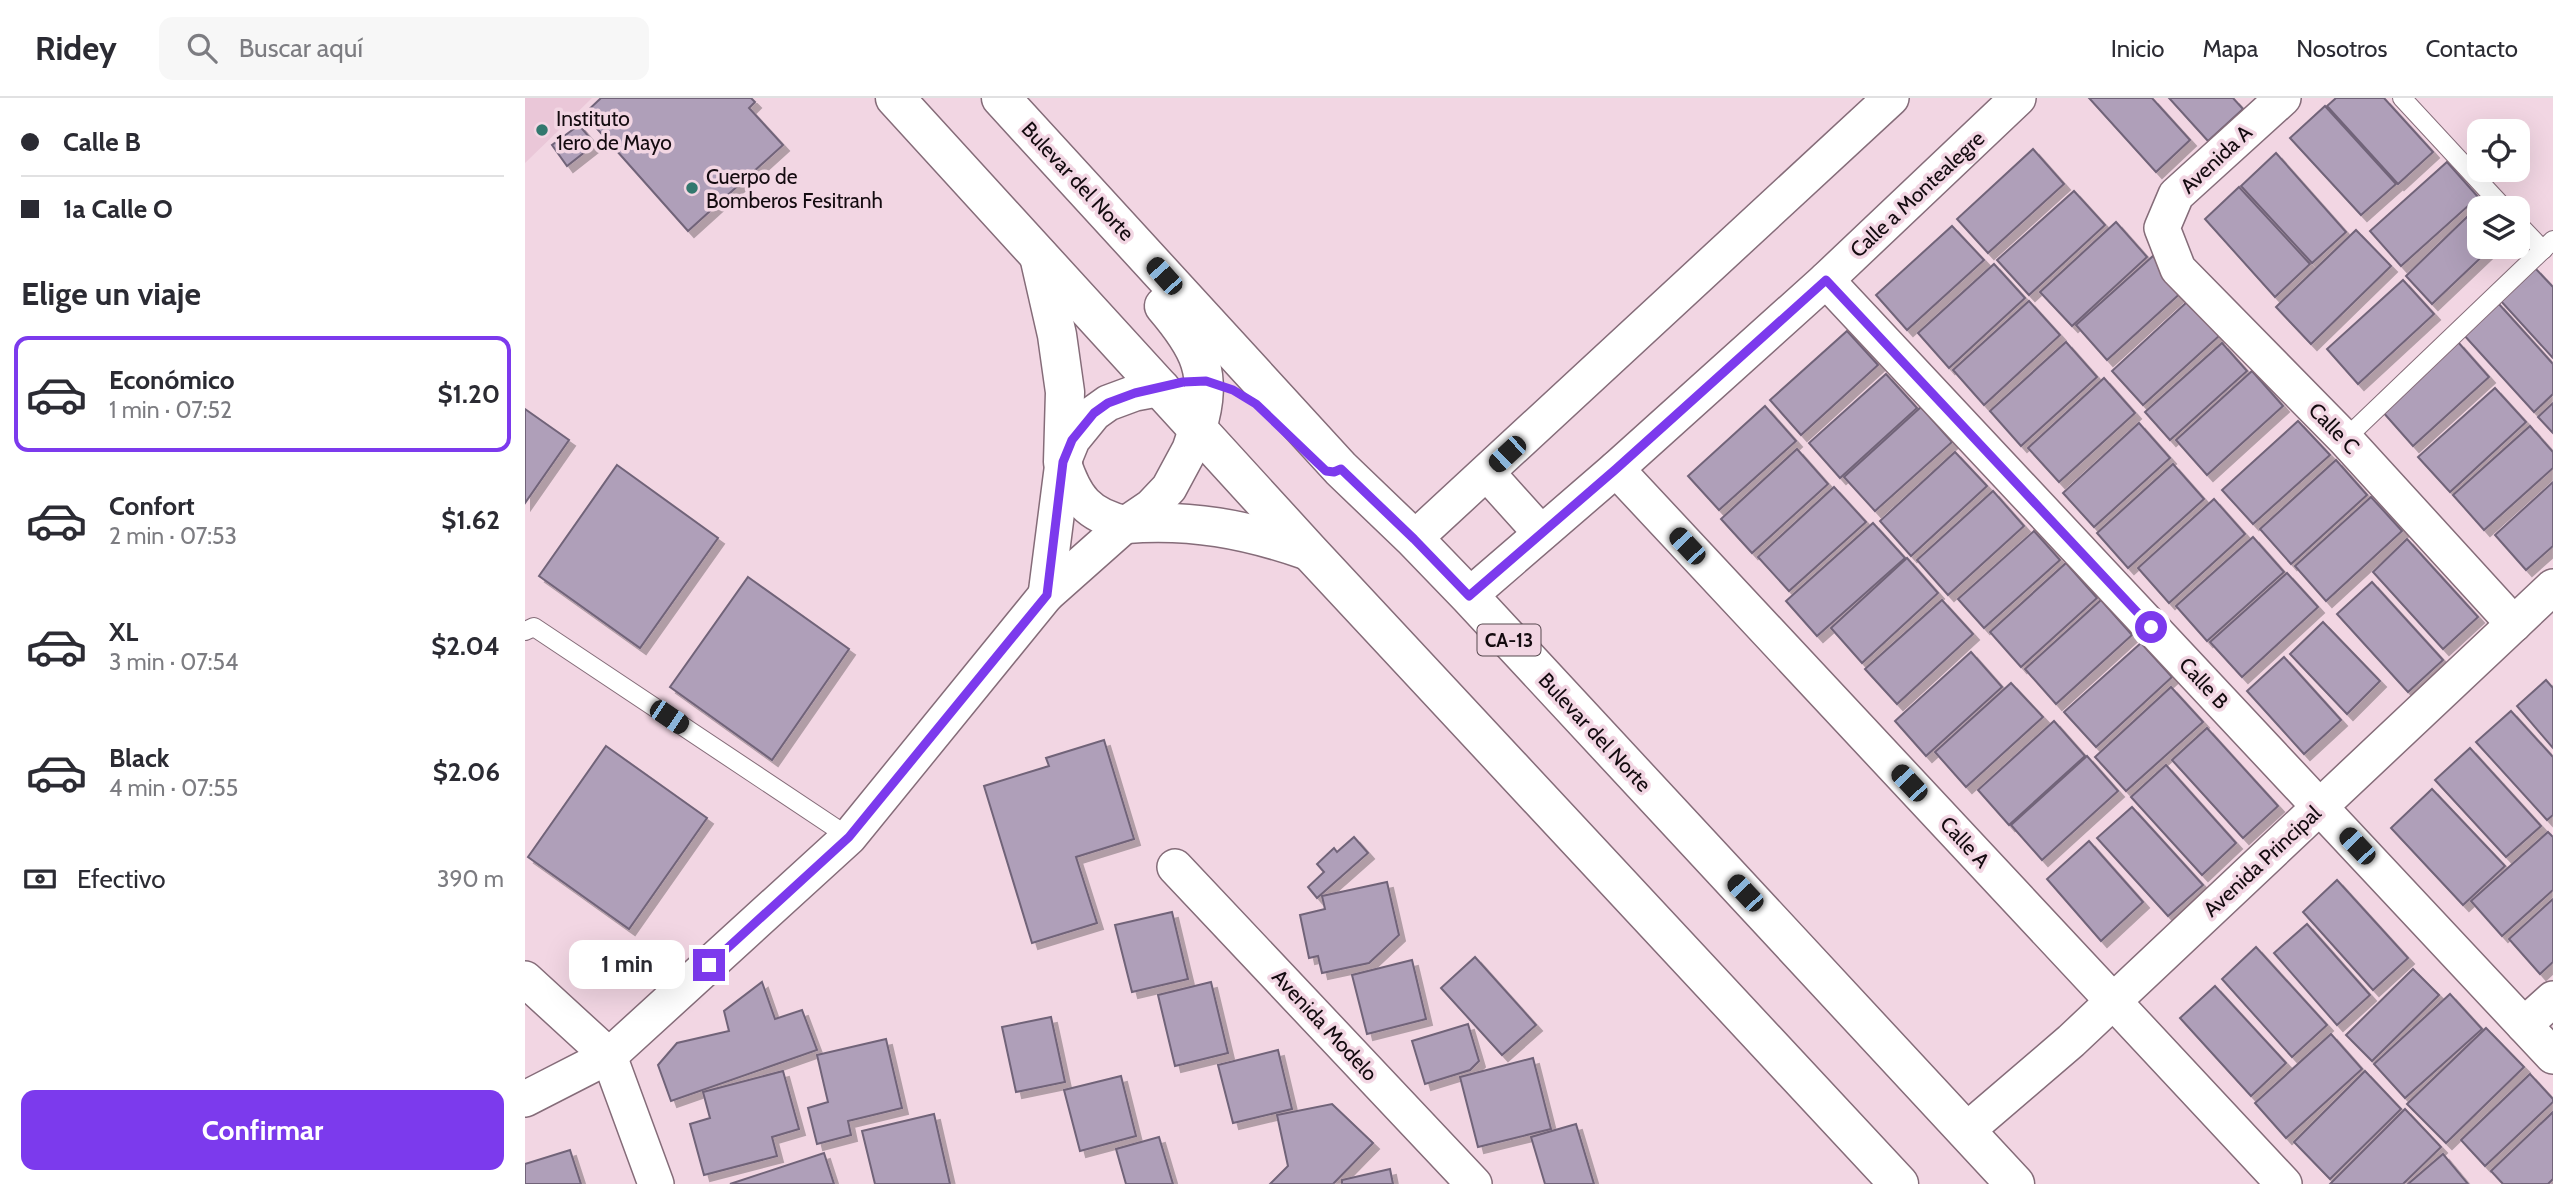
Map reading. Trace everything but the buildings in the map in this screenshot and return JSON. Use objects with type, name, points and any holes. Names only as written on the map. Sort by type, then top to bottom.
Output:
[{"type":"highway","points":[[895,98],[1309,551],[1899,1184]]},
{"type":"highway","name":"Bulevar del Norte","points":[[1001,98],[1341,469],[1469,596],[2015,1184]]},
{"type":"highway","points":[[1111,218],[1110,232],[1127,261],[1178,322],[1196,351],[1206,381],[1203,406],[1196,428]]},
{"type":"highway","points":[[1039,254],[1057,335],[1065,392],[1063,462]]},
{"type":"highway","points":[[1162,388],[1183,382],[1206,381],[1233,390],[1256,404],[1326,471],[1341,469]]},
{"type":"highway","points":[[1126,524],[1161,521],[1223,527],[1309,551]]},
{"type":"street","points":[[1414,539],[1891,98]]},
{"type":"street","name":"Calle a Montealegre","points":[[1469,596],[1616,469],[1826,280],[2018,98]]},
{"type":"street","name":"Avenida A","points":[[2162,229],[2176,195],[2283,98]]},
{"type":"street","name":"Calle C","points":[[2162,229],[2178,268],[2345,439],[2514,624]]},
{"type":"street","name":"Calle B","points":[[1826,280],[2553,1056]]},
{"type":"street","points":[[1047,595],[1063,462],[1072,440],[1094,413],[1108,403],[1135,393],[1162,388]]},
{"type":"street","points":[[525,1099],[609,1056],[849,837],[1047,595],[1126,524],[1151,507],[1169,488],[1190,449],[1196,428]]},
{"type":"street","points":[[1063,462],[1071,486],[1085,505],[1105,519],[1126,524]]},
{"type":"street","name":"Calle A","points":[[1616,469],[2284,1184]]},
{"type":"street","points":[[1487,473],[1541,533]]},
{"type":"street","name":"Avenida Principal","points":[[1966,1131],[2071,1041],[2553,587]]},
{"type":"street","name":"Avenida Modelo","points":[[1175,867],[1475,1184]]},
{"type":"street","points":[[525,979],[609,1056],[656,1184]]},
{"type":"street","points":[[2524,1025],[2553,999]]},
{"type":"lane","points":[[2402,98],[2493,196]]},
{"type":"lane","points":[[2345,439],[2548,245],[2530,232]]},
{"type":"lane","points":[[525,631],[534,627],[849,837]]},
{"type":"shaded area","name":"Instituto 1ero de Mayo","points":[[525,98],[592,98],[525,163]]},
{"type":"place","name":"Instituto 1ero de Mayo","points":[[542,130]]},
{"type":"place","name":"Cuerpo de Bomberos Fesitranh","points":[[692,188]]},
{"type":"route","points":[[709,965],[849,837],[1047,595],[1063,462],[1072,440],[1094,413],[1108,403],[1135,393],[1183,382],[1206,381],[1233,390],[1256,404],[1326,471],[1341,469],[1469,596],[1616,469],[1826,280],[2151,627]]}]
